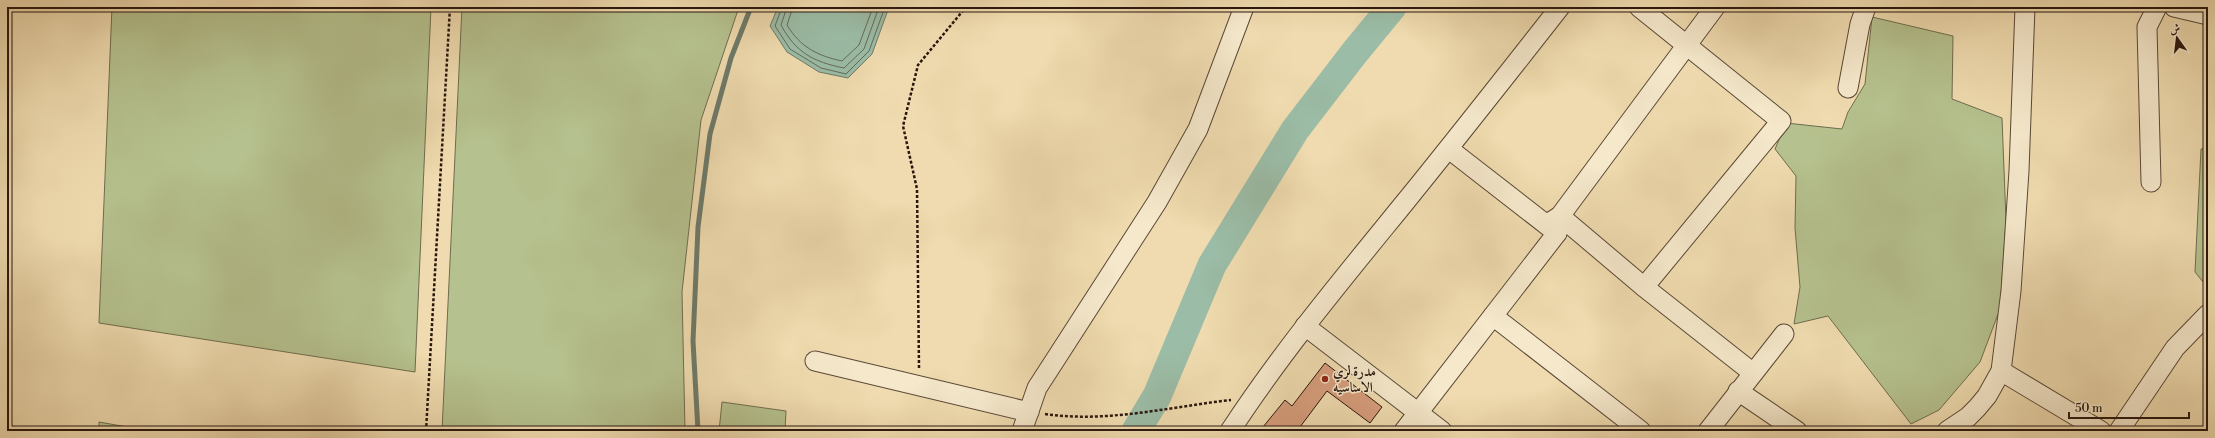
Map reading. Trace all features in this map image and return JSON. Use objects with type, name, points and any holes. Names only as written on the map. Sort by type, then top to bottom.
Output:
[{"type":"street","points":[[1022,431],[1037,388],[1157,202],[1198,129],[1244,7]]},
{"type":"street","points":[[1230,431],[1251,398],[1305,326],[1449,149],[1560,7]]},
{"type":"street","points":[[1639,7],[1781,121],[1644,287]]},
{"type":"street","points":[[1404,431],[1493,316],[1554,224],[1715,7]]},
{"type":"street","points":[[1848,88],[1860,24],[1866,7]]},
{"type":"street","points":[[1947,431],[1968,417],[1977,408],[1987,396],[2001,371],[2010,299],[2019,171],[2025,7]]},
{"type":"street","points":[[2151,182],[2147,27],[2157,7]]},
{"type":"street","points":[[2174,7],[2207,12]]},
{"type":"street","points":[[1449,149],[1644,287],[1753,373]]},
{"type":"street","points":[[2119,431],[2175,348],[2208,314]]},
{"type":"street","points":[[1493,316],[1641,431]]},
{"type":"street","points":[[1305,326],[1442,431]]},
{"type":"street","points":[[1708,431],[1784,334]]},
{"type":"street","points":[[815,361],[1029,412]]},
{"type":"street","points":[[2001,371],[2102,431]]},
{"type":"street","points":[[1738,392],[1797,431]]},
{"type":"path","points":[[426,431],[450,7]]},
{"type":"path","points":[[920,386],[917,189],[903,126],[918,65],[966,7]]},
{"type":"path","points":[[1029,412],[1073,418],[1125,416],[1251,398]]},
{"type":"shaded area","points":[[112,7],[431,7],[415,372],[99,323]]},
{"type":"shaded area","points":[[462,7],[739,7],[701,120],[682,292],[685,431],[442,431]]},
{"type":"shaded area","points":[[1872,17],[1953,36],[1952,99],[2002,118],[2006,221],[2000,309],[1980,362],[1939,410],[1911,424],[1828,316],[1794,324],[1800,287],[1795,228],[1796,176],[1775,149],[1786,123],[1842,129],[1848,112],[1865,84]]},
{"type":"shaded area","points":[[2208,148],[2208,288],[2195,272],[2201,149]]},
{"type":"shaded area","points":[[722,402],[786,411],[785,431],[719,431]]},
{"type":"shaded area","points":[[99,422],[150,431],[99,431]]},
{"type":"water","points":[[778,7],[889,7],[872,54],[848,78],[819,72],[787,52],[770,26]]},
{"type":"building","points":[[1325,363],[1382,407],[1370,423],[1327,391],[1297,431],[1269,431],[1263,427],[1285,400],[1292,406]]},
{"type":"waterway","points":[[698,431],[693,341],[698,227],[710,134],[731,58],[751,7]]},
{"type":"waterway","points":[[1136,431],[1157,396],[1212,265],[1295,130],[1392,7]]},
{"type":"place","name":"مدرة لري الاساسیه","points":[[1325,379]]}]
